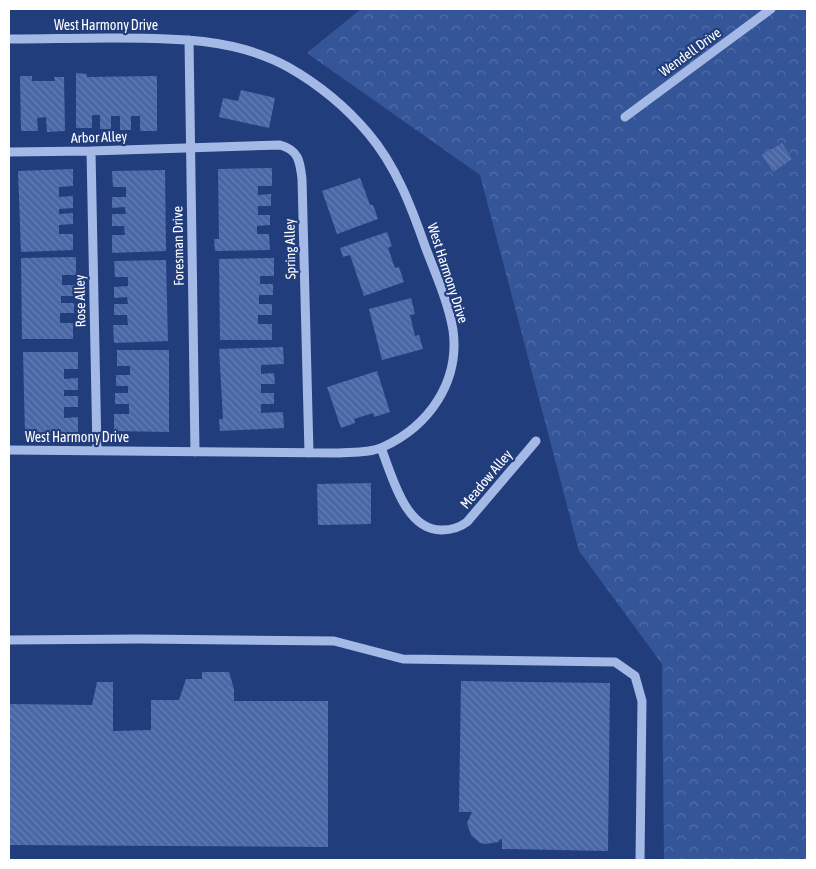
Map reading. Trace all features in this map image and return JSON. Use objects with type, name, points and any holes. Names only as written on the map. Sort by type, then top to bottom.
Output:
[{"type":"street","name":"Wendell Drive","points":[[624,117],[772,9]]},
{"type":"street","name":"West Harmony Drive","points":[[9,39],[160,38],[220,44],[256,54],[287,67],[318,87],[346,109],[368,133],[389,162],[413,212],[450,313],[454,352],[447,381],[437,403],[413,429],[381,448],[365,451],[309,453],[9,450]]},
{"type":"street","name":"Foresman Drive","points":[[189,40],[195,452]]},
{"type":"street","name":"Spring Alley","points":[[191,147],[280,145],[289,147],[296,154],[299,161],[302,179],[309,453]]},
{"type":"street","name":"Arbor Alley","points":[[9,152],[191,147]]},
{"type":"street","name":"Rose Alley","points":[[91,151],[97,451]]},
{"type":"street","name":"Meadow Alley","points":[[381,448],[404,504],[411,515],[428,528],[452,530],[460,528],[467,522],[536,441]]},
{"type":"street","points":[[9,640],[334,640],[403,659],[614,662],[634,676],[642,701],[640,860]]},
{"type":"green space","points":[[361,9],[807,9],[807,860],[664,860],[662,664],[579,551],[480,175],[307,53]]},
{"type":"building","points":[[76,73],[87,74],[87,77],[157,76],[157,131],[140,131],[140,116],[131,116],[131,130],[120,130],[120,116],[111,116],[111,129],[100,129],[100,115],[92,115],[92,128],[76,128]]},
{"type":"building","points":[[20,76],[32,76],[32,81],[55,81],[54,77],[64,77],[65,131],[47,132],[46,117],[37,118],[38,131],[21,131]]},
{"type":"building","points":[[241,90],[275,98],[269,128],[219,117],[223,98],[238,101]]},
{"type":"building","points":[[782,143],[792,159],[773,172],[762,155]]},
{"type":"building","points":[[272,168],[272,186],[258,186],[258,195],[271,194],[271,206],[258,206],[258,215],[270,215],[270,225],[257,226],[257,234],[269,234],[270,250],[215,251],[214,239],[219,239],[218,169]]},
{"type":"building","points":[[73,169],[73,186],[59,187],[59,197],[73,196],[73,208],[59,209],[59,214],[73,213],[73,224],[59,225],[59,234],[73,234],[73,250],[21,252],[18,171]]},
{"type":"building","points":[[165,170],[166,251],[112,253],[112,235],[125,235],[124,226],[112,226],[112,214],[126,214],[125,207],[112,208],[112,197],[126,197],[126,187],[113,187],[112,171]]},
{"type":"building","points":[[360,178],[370,205],[373,205],[378,219],[337,234],[322,191]]},
{"type":"building","points":[[387,232],[392,246],[388,248],[395,268],[399,267],[404,282],[364,296],[350,255],[343,257],[340,248]]},
{"type":"building","points":[[76,257],[76,275],[62,275],[62,285],[75,285],[75,296],[61,296],[61,303],[74,303],[74,313],[60,313],[60,323],[73,323],[73,339],[22,339],[21,258]]},
{"type":"building","points":[[274,258],[274,276],[260,276],[260,284],[273,284],[273,295],[259,295],[259,304],[272,304],[272,315],[258,315],[258,324],[272,324],[272,340],[220,340],[219,259]]},
{"type":"building","points":[[166,260],[168,341],[114,343],[113,325],[128,325],[127,315],[114,315],[114,304],[128,304],[127,297],[114,298],[114,287],[128,286],[128,277],[115,277],[114,261]]},
{"type":"building","points":[[411,298],[415,314],[410,315],[415,336],[419,335],[423,349],[382,360],[369,309]]},
{"type":"building","points":[[283,347],[284,364],[261,365],[261,374],[274,373],[275,384],[261,384],[261,393],[274,393],[274,404],[261,404],[261,413],[283,412],[284,428],[220,431],[219,419],[223,419],[219,349]]},
{"type":"building","points":[[117,350],[169,350],[169,432],[114,431],[114,414],[129,414],[129,404],[115,404],[115,393],[128,393],[128,386],[116,386],[116,375],[130,375],[130,366],[117,366]]},
{"type":"building","points":[[23,352],[78,352],[78,369],[64,369],[64,379],[78,378],[78,390],[64,390],[64,396],[78,396],[78,407],[64,407],[64,418],[78,417],[78,434],[25,434]]},
{"type":"building","points":[[377,371],[390,412],[374,417],[373,413],[354,419],[355,423],[341,428],[327,387]]},
{"type":"building","points":[[371,483],[371,524],[318,525],[317,484]]},
{"type":"building","points":[[202,672],[229,672],[234,689],[234,701],[328,701],[328,847],[9,845],[9,704],[92,705],[97,682],[113,682],[113,731],[151,730],[151,700],[179,700],[186,679],[202,679]]},
{"type":"building","points":[[461,681],[610,683],[608,851],[502,849],[502,838],[498,842],[486,844],[480,843],[471,835],[467,823],[472,812],[459,812]]}]
